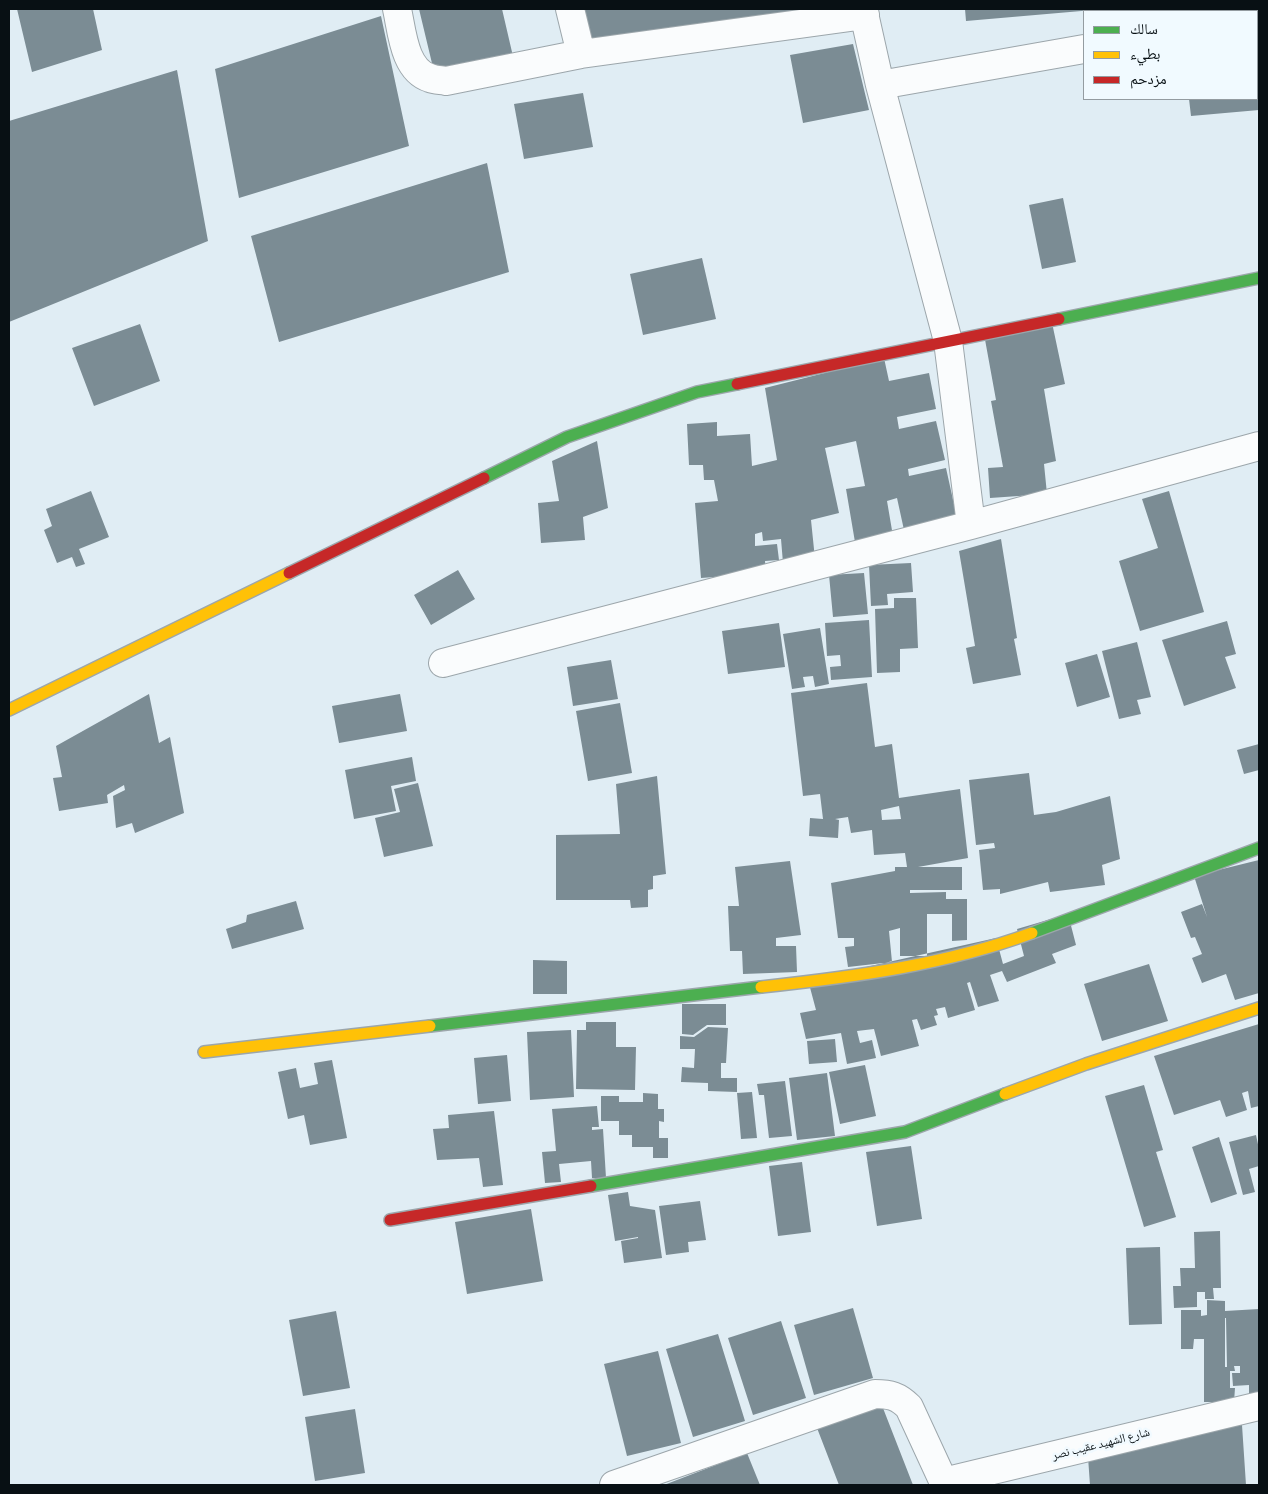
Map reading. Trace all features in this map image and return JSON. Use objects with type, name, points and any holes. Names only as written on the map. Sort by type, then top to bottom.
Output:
[{"type":"street","points":[[397,9],[406,52],[416,69],[429,78],[446,81],[581,54],[864,12],[880,85],[948,341],[970,525]]},
{"type":"street","points":[[570,9],[581,54]]},
{"type":"street","points":[[880,85],[1083,49]]},
{"type":"street","points":[[9,710],[567,437],[697,392],[1259,278]]},
{"type":"street","points":[[443,663],[970,525],[1259,446]]},
{"type":"street","points":[[204,1052],[850,977],[932,962],[1023,936],[1259,848]]},
{"type":"street","points":[[390,1220],[905,1132],[1086,1064],[1259,1008]]},
{"type":"street","points":[[614,1485],[875,1394],[889,1394],[901,1399],[909,1407],[944,1484]]},
{"type":"street","name":"شارع الشهيد عقيب نصر","points":[[944,1484],[1259,1406]]},
{"type":"building","points":[[17,9],[93,9],[102,50],[32,72]]},
{"type":"building","points":[[419,9],[502,9],[515,65],[436,80]]},
{"type":"building","points":[[578,9],[797,9],[797,10],[588,51]]},
{"type":"building","points":[[965,9],[1093,9],[1093,10],[966,21]]},
{"type":"building","points":[[381,16],[409,146],[239,198],[215,69]]},
{"type":"building","points":[[853,44],[869,110],[803,123],[790,55]]},
{"type":"building","points":[[177,70],[208,241],[9,322],[9,121]]},
{"type":"building","points":[[583,93],[593,147],[524,159],[514,104]]},
{"type":"building","points":[[1258,99],[1259,110],[1191,116],[1189,100]]},
{"type":"building","points":[[487,163],[509,272],[279,342],[251,236]]},
{"type":"building","points":[[1063,198],[1076,262],[1042,269],[1029,205]]},
{"type":"building","points":[[702,258],[716,319],[643,335],[630,274]]},
{"type":"building","points":[[1051,318],[1065,384],[1044,389],[1056,461],[1044,464],[1047,494],[990,498],[988,468],[1003,467],[991,401],[996,400],[984,334]]},
{"type":"building","points":[[140,324],[160,381],[94,406],[72,348]]},
{"type":"building","points":[[884,358],[889,381],[929,373],[936,409],[897,417],[899,429],[936,421],[945,460],[908,469],[909,476],[946,468],[957,518],[904,530],[897,498],[887,501],[894,542],[856,548],[846,489],[865,486],[856,441],[825,448],[839,513],[811,520],[815,559],[783,563],[781,539],[763,541],[762,532],[755,534],[755,546],[777,544],[779,560],[765,561],[766,573],[701,578],[695,503],[718,501],[714,480],[704,480],[703,465],[689,465],[687,424],[717,422],[717,436],[750,434],[752,466],[777,460],[765,388]]},
{"type":"building","points":[[597,441],[608,508],[583,517],[585,540],[541,543],[538,503],[559,501],[552,461]]},
{"type":"building","points":[[91,491],[109,537],[79,549],[85,564],[76,567],[72,557],[57,563],[44,530],[52,526],[46,509]]},
{"type":"building","points":[[1169,491],[1204,612],[1140,631],[1119,561],[1158,548],[1142,499]]},
{"type":"building","points":[[1001,539],[1017,638],[1014,639],[1021,675],[973,684],[966,648],[975,646],[959,551]]},
{"type":"building","points":[[911,563],[913,592],[887,594],[888,605],[871,606],[869,565]]},
{"type":"building","points":[[458,570],[475,599],[431,625],[414,595]]},
{"type":"building","points":[[864,573],[868,614],[833,617],[829,575]]},
{"type":"building","points":[[894,598],[916,598],[918,648],[900,649],[900,672],[877,673],[875,609],[894,608]]},
{"type":"building","points":[[869,620],[872,677],[831,680],[830,667],[841,666],[840,655],[827,656],[825,623]]},
{"type":"building","points":[[1227,621],[1236,654],[1225,657],[1236,688],[1184,706],[1162,640]]},
{"type":"building","points":[[779,623],[785,667],[728,674],[722,631]]},
{"type":"building","points":[[820,628],[829,684],[815,687],[813,676],[803,677],[805,687],[792,689],[783,634]]},
{"type":"building","points":[[1137,642],[1151,697],[1137,700],[1141,714],[1119,719],[1102,651]]},
{"type":"building","points":[[1097,654],[1110,697],[1077,707],[1065,663]]},
{"type":"building","points":[[611,660],[618,699],[573,706],[567,667]]},
{"type":"building","points":[[867,683],[875,747],[892,744],[899,798],[960,789],[968,858],[918,867],[962,867],[962,890],[910,890],[910,893],[946,892],[946,899],[967,899],[967,940],[952,941],[952,914],[927,914],[927,956],[900,956],[900,928],[889,931],[892,962],[848,967],[845,947],[854,946],[854,938],[838,938],[831,883],[895,871],[895,867],[907,867],[905,853],[874,855],[872,830],[851,833],[848,817],[835,819],[839,820],[838,838],[809,836],[810,818],[823,819],[820,794],[803,796],[791,693]],"holes":[[[899,806],[901,819],[882,820],[881,810]]]},
{"type":"building","points":[[149,694],[159,743],[170,737],[184,813],[135,833],[132,823],[116,828],[113,796],[125,790],[124,785],[107,795],[108,803],[59,811],[53,778],[62,777],[56,746]]},
{"type":"building","points":[[400,694],[407,731],[339,743],[332,706]]},
{"type":"building","points":[[620,703],[632,773],[588,781],[576,711]]},
{"type":"building","points":[[1259,744],[1259,770],[1244,774],[1237,750]]},
{"type":"building","points":[[412,757],[416,781],[391,786],[396,811],[354,819],[345,770]]},
{"type":"building","points":[[1029,773],[1034,815],[1056,812],[1110,796],[1120,859],[1102,865],[1105,885],[1050,892],[1048,882],[1000,894],[1000,889],[983,890],[979,850],[995,848],[994,843],[976,845],[969,780]]},
{"type":"building","points":[[657,776],[666,874],[653,876],[653,889],[648,890],[648,907],[631,908],[630,900],[556,900],[556,835],[620,834],[616,784]]},
{"type":"building","points":[[418,783],[433,846],[384,857],[375,818],[400,812],[394,789]]},
{"type":"building","points":[[1259,860],[1259,993],[1235,1000],[1226,974],[1202,983],[1192,958],[1202,954],[1195,937],[1191,938],[1181,912],[1202,904],[1207,917],[1194,876]]},
{"type":"building","points":[[790,861],[801,935],[776,938],[776,946],[796,946],[797,972],[743,974],[742,951],[730,951],[728,906],[739,906],[735,867]]},
{"type":"building","points":[[296,901],[304,929],[232,949],[226,929],[246,922],[247,915]]},
{"type":"building","points":[[1068,914],[1076,945],[1052,954],[1056,963],[1007,982],[1002,971],[990,975],[999,1001],[978,1007],[970,982],[967,983],[975,1010],[948,1018],[945,1007],[936,1009],[938,1015],[934,1016],[937,1025],[921,1030],[917,1019],[912,1020],[919,1046],[881,1056],[874,1029],[857,1031],[860,1043],[872,1040],[876,1058],[847,1064],[841,1033],[806,1039],[800,1013],[816,1010],[808,980],[996,938],[1003,964],[1024,956],[1017,929]]},
{"type":"building","points":[[533,960],[567,961],[567,994],[533,994]]},
{"type":"building","points":[[1149,964],[1168,1021],[1102,1041],[1084,984]]},
{"type":"building","points":[[682,1004],[726,1004],[726,1025],[707,1025],[693,1035],[682,1034]]},
{"type":"building","points":[[586,1022],[616,1022],[616,1047],[636,1047],[635,1090],[576,1089],[577,1030],[586,1030]]},
{"type":"building","points":[[1259,1024],[1259,1106],[1251,1108],[1248,1091],[1242,1093],[1247,1110],[1226,1117],[1220,1100],[1174,1115],[1154,1056]]},
{"type":"building","points":[[708,1027],[728,1028],[726,1063],[721,1063],[721,1078],[737,1078],[737,1092],[708,1091],[708,1083],[681,1082],[682,1067],[694,1068],[695,1049],[680,1049],[680,1036],[694,1037]]},
{"type":"building","points":[[571,1030],[574,1097],[530,1100],[527,1032]]},
{"type":"building","points":[[835,1039],[837,1062],[809,1064],[807,1041]]},
{"type":"building","points":[[507,1055],[511,1101],[478,1104],[474,1058]]},
{"type":"building","points":[[332,1060],[347,1138],[310,1145],[304,1115],[288,1119],[278,1072],[296,1068],[300,1088],[318,1084],[314,1063]]},
{"type":"building","points":[[865,1065],[876,1116],[840,1124],[829,1072]]},
{"type":"building","points":[[827,1073],[835,1136],[797,1140],[789,1078]]},
{"type":"building","points":[[785,1081],[792,1136],[769,1138],[764,1095],[759,1095],[757,1084]]},
{"type":"building","points":[[1144,1085],[1163,1150],[1156,1152],[1176,1217],[1144,1227],[1105,1096]]},
{"type":"building","points":[[752,1092],[757,1138],[741,1139],[737,1093]]},
{"type":"building","points":[[643,1093],[658,1094],[658,1109],[664,1109],[664,1122],[659,1121],[659,1138],[668,1138],[668,1158],[653,1158],[653,1147],[632,1147],[632,1135],[619,1135],[619,1121],[601,1121],[601,1096],[619,1096],[619,1102],[643,1102]]},
{"type":"building","points":[[597,1106],[599,1127],[592,1127],[592,1130],[603,1129],[606,1178],[592,1178],[591,1161],[559,1164],[561,1182],[545,1183],[542,1152],[556,1151],[552,1109]]},
{"type":"building","points":[[494,1111],[503,1185],[483,1187],[479,1158],[437,1160],[433,1129],[449,1128],[448,1115]]},
{"type":"building","points":[[1256,1135],[1259,1149],[1259,1166],[1249,1169],[1255,1192],[1243,1195],[1229,1142]]},
{"type":"building","points":[[1219,1137],[1237,1194],[1211,1203],[1192,1147]]},
{"type":"building","points":[[911,1146],[922,1219],[877,1226],[866,1152]]},
{"type":"building","points":[[802,1162],[811,1232],[778,1236],[769,1166]]},
{"type":"building","points":[[628,1192],[630,1206],[655,1210],[662,1258],[624,1263],[621,1241],[638,1237],[615,1241],[608,1195]]},
{"type":"building","points":[[700,1201],[706,1240],[688,1242],[689,1252],[666,1255],[659,1206]]},
{"type":"building","points":[[531,1209],[543,1281],[467,1294],[455,1222]]},
{"type":"building","points":[[1220,1231],[1221,1288],[1213,1288],[1214,1299],[1205,1299],[1205,1292],[1197,1292],[1197,1307],[1174,1308],[1173,1286],[1181,1286],[1180,1268],[1195,1268],[1194,1232]]},
{"type":"building","points":[[1160,1247],[1162,1324],[1129,1325],[1126,1248]]},
{"type":"building","points":[[1207,1300],[1225,1301],[1225,1311],[1259,1309],[1259,1400],[1249,1401],[1249,1385],[1233,1386],[1232,1373],[1240,1373],[1240,1366],[1234,1366],[1235,1371],[1230,1371],[1230,1388],[1235,1388],[1234,1402],[1204,1402],[1204,1339],[1194,1339],[1193,1349],[1181,1349],[1181,1310],[1201,1310],[1201,1316],[1207,1315]],"holes":[[[1226,1318],[1227,1367],[1225,1367]]]},
{"type":"building","points":[[853,1308],[873,1378],[814,1395],[794,1325]]},
{"type":"building","points":[[336,1311],[350,1388],[303,1396],[289,1320]]},
{"type":"building","points":[[781,1321],[806,1398],[753,1415],[728,1338]]},
{"type":"building","points":[[718,1334],[745,1421],[693,1437],[666,1349]]},
{"type":"building","points":[[658,1351],[681,1443],[627,1456],[604,1364]]},
{"type":"building","points":[[881,1403],[913,1485],[839,1485],[817,1428]]},
{"type":"building","points":[[355,1409],[365,1473],[315,1481],[305,1417]]},
{"type":"building","points":[[1242,1425],[1246,1485],[1090,1485],[1087,1443],[1134,1432]]},
{"type":"building","points":[[747,1453],[760,1485],[664,1485]]},
{"type":"traffic: fast","points":[[1059,319],[1259,278]]},
{"type":"traffic: fast","points":[[484,478],[567,437],[697,392],[737,384]]},
{"type":"traffic: fast","points":[[1032,933],[1259,848]]},
{"type":"traffic: fast","points":[[430,1026],[761,987]]},
{"type":"traffic: fast","points":[[591,1186],[905,1132],[1005,1094]]},
{"type":"traffic: slow","points":[[9,710],[289,573]]},
{"type":"traffic: slow","points":[[761,987],[830,979],[932,962],[966,954],[1032,933]]},
{"type":"traffic: slow","points":[[1005,1094],[1086,1064],[1259,1008]]},
{"type":"traffic: slow","points":[[204,1052],[430,1026]]},
{"type":"traffic: jam","points":[[737,384],[1059,319]]},
{"type":"traffic: jam","points":[[289,573],[484,478]]},
{"type":"traffic: jam","points":[[390,1220],[591,1186]]}]
